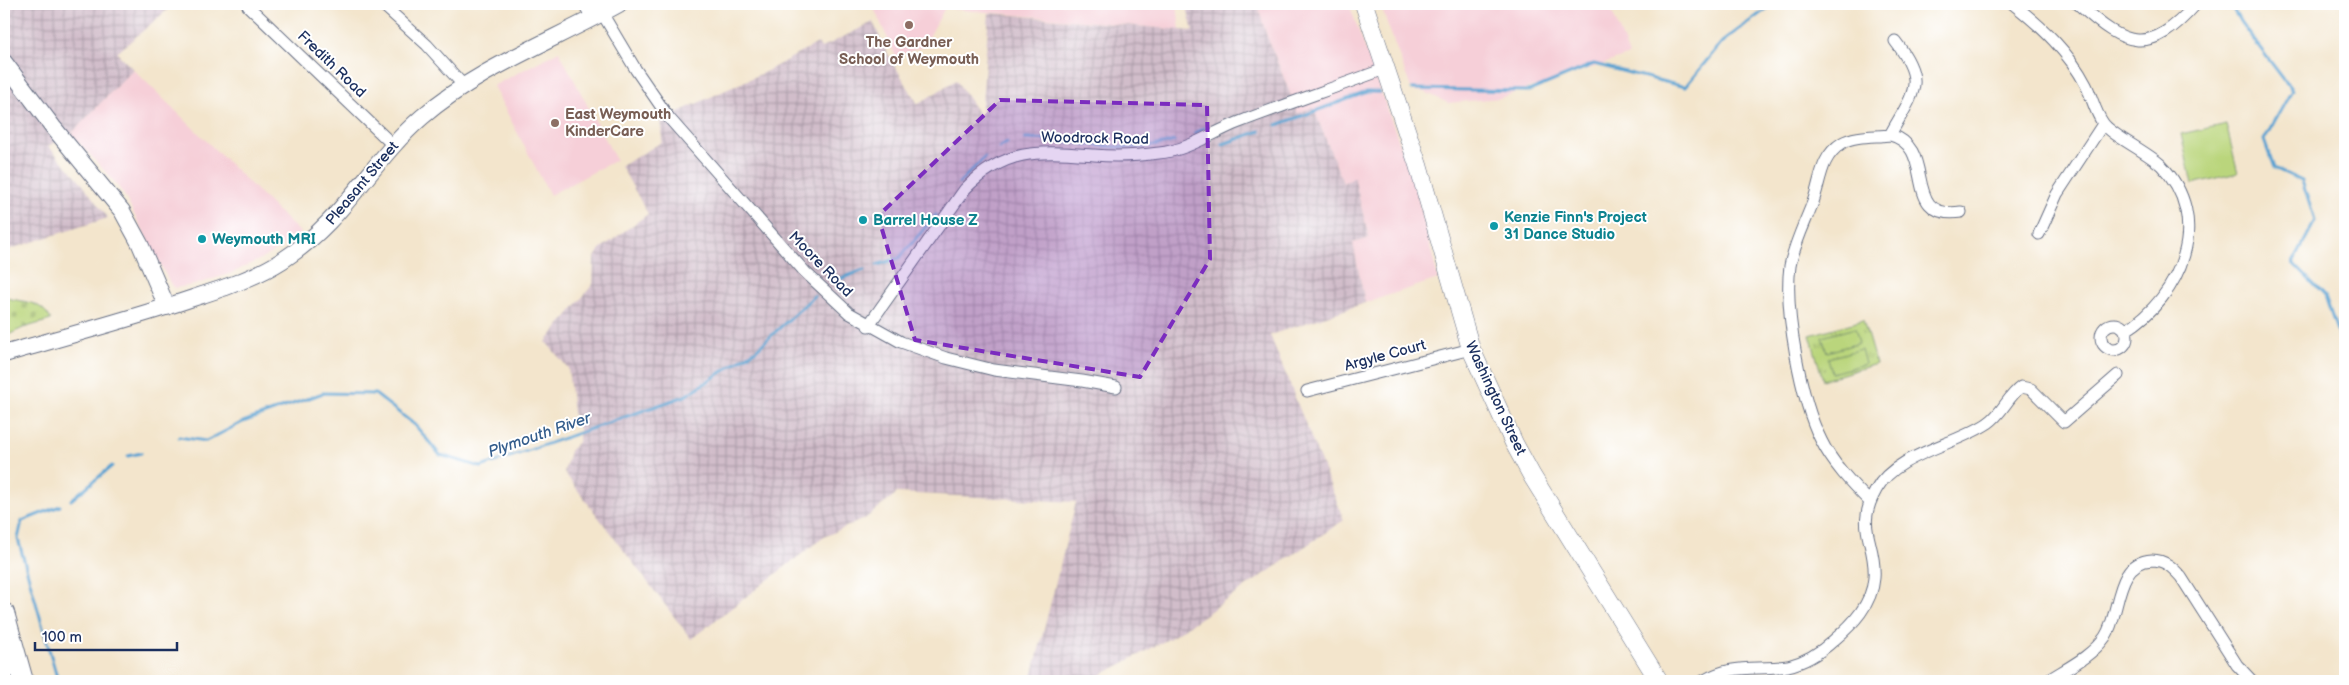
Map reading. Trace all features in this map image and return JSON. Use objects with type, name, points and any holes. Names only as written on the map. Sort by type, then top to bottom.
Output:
[{"type":"highway","points":[[4,613],[23,681]]},
{"type":"main road","name":"Pleasant Street","points":[[4,354],[167,307],[249,278],[282,261],[324,229],[345,207],[394,145],[434,107],[464,86],[619,4]]},
{"type":"main road","name":"Washington Street","points":[[1364,4],[1424,182],[1471,349],[1514,443],[1532,476],[1659,681]]},
{"type":"main road","points":[[4,62],[53,128],[122,211],[140,244],[167,307]]},
{"type":"street","points":[[382,4],[427,45],[464,86]]},
{"type":"street","name":"Moore Road","points":[[584,4],[597,16],[669,118],[822,290],[849,314],[868,326],[901,342],[946,358],[994,370],[1082,381],[1116,388]]},
{"type":"street","points":[[2013,4],[2043,29],[2062,49],[2086,84],[2103,124],[2144,151],[2169,173],[2180,192],[2187,218],[2186,247],[2174,280],[2155,307],[2125,331]]},
{"type":"street","points":[[2078,4],[2106,28],[2128,39],[2140,40],[2150,40],[2168,31],[2196,4]]},
{"type":"street","name":"Fredith Road","points":[[248,6],[394,145]]},
{"type":"street","points":[[1890,135],[1912,94],[1914,84],[1914,68],[1895,41]]},
{"type":"street","name":"Woodrock Road","points":[[868,326],[965,189],[979,175],[994,165],[1029,153],[1055,152],[1129,156],[1162,153],[1194,142],[1235,123],[1387,68]]},
{"type":"street","points":[[2040,234],[2057,194],[2103,124]]},
{"type":"street","points":[[1870,502],[1828,452],[1817,432],[1800,372],[1792,321],[1788,286],[1793,255],[1815,197],[1820,172],[1835,148],[1844,142],[1890,135],[1908,143],[1915,152],[1920,183],[1928,203],[1946,213],[1961,212]]},
{"type":"street","name":"Argyle Court","points":[[1306,391],[1471,349]]},
{"type":"street","points":[[1703,681],[1732,669],[1796,664],[1823,649],[1855,619],[1867,604],[1874,577],[1865,527],[1870,502],[1876,489],[1890,473],[1905,463],[1989,423],[2022,387],[2031,389],[2064,422],[2118,375]]},
{"type":"street","points":[[2047,681],[2085,656],[2099,644],[2110,628],[2121,586],[2128,574],[2141,563],[2156,560],[2170,565],[2181,577],[2237,665],[2252,681]]},
{"type":"highlighted area","points":[[1000,100],[1207,105],[1210,259],[1140,377],[915,340],[878,216]]},
{"type":"shaded area","points":[[4,4],[174,4],[117,53],[133,69],[71,134],[48,146],[77,177],[108,218],[4,251]]},
{"type":"shaded area","name":"The Gardner School of Weymouth","points":[[872,4],[947,4],[924,46],[896,57]]},
{"type":"shaded area","points":[[950,4],[1177,4],[1180,30],[952,9]]},
{"type":"shaded area","points":[[1186,4],[1257,4],[1266,34],[1298,113],[1313,107],[1343,183],[1354,177],[1369,238],[1353,243],[1365,303],[1270,335],[1344,520],[1172,637],[1090,681],[1031,681],[1076,502],[897,493],[866,518],[824,537],[691,639],[564,472],[570,451],[578,442],[580,432],[573,413],[568,368],[546,342],[593,284],[594,259],[600,249],[648,214],[621,166],[662,142],[661,120],[767,71],[818,43],[821,48],[873,22],[886,51],[918,104],[956,80],[981,117],[989,13],[1193,31]]},
{"type":"shaded area","points":[[1257,4],[1349,4],[1415,185],[1438,279],[1365,303],[1353,243],[1369,238],[1354,178],[1343,183],[1313,108],[1298,113],[1266,34]]},
{"type":"shaded area","points":[[1380,4],[1609,4],[1629,55],[1595,67],[1562,75],[1554,83],[1531,87],[1500,98],[1448,103],[1425,92],[1412,91]]},
{"type":"shaded area","name":"East Weymouth KinderCare","points":[[559,51],[616,160],[550,195],[493,86]]},
{"type":"shaded area","points":[[133,69],[301,233],[271,254],[232,273],[194,285],[175,288],[171,285],[124,195],[114,181],[71,134]]},
{"type":"green space","points":[[2226,124],[2238,173],[2192,184],[2181,134]]},
{"type":"green space","points":[[4,297],[36,305],[47,313],[51,320],[23,328],[4,337]]},
{"type":"green space","points":[[1863,320],[1876,364],[1823,380],[1810,335]]},
{"type":"green space","points":[[1855,328],[1859,343],[1827,352],[1822,337]]},
{"type":"green space","points":[[1861,349],[1865,364],[1832,373],[1828,358]]},
{"type":"waterway","name":"Plymouth River","points":[[1412,89],[1529,91],[1594,64],[1685,87],[1722,42],[1773,4]]},
{"type":"waterway","name":"Plymouth River","points":[[2230,4],[2241,23],[2292,90],[2264,140],[2274,168],[2302,181],[2315,221],[2293,263],[2325,296],[2345,354]]},
{"type":"waterway","name":"Plymouth River","points":[[1277,125],[1367,92],[1380,92]]},
{"type":"waterway","name":"Plymouth River","points":[[1195,133],[1204,128]]},
{"type":"waterway","name":"Plymouth River","points":[[1223,144],[1260,131]]},
{"type":"waterway","name":"Plymouth River","points":[[1025,139],[1044,139],[1118,147],[1137,147],[1174,141]]},
{"type":"waterway","name":"Plymouth River","points":[[999,148],[1007,143]]},
{"type":"waterway","name":"Plymouth River","points":[[959,183],[985,157]]},
{"type":"waterway","name":"Plymouth River","points":[[877,265],[899,258],[936,215]]},
{"type":"waterway","name":"Plymouth River","points":[[834,281],[864,270]]},
{"type":"waterway","name":"Plymouth River","points":[[179,437],[206,441],[243,422],[323,393],[375,394],[415,425],[440,455],[481,467],[685,396],[756,350],[814,296]]},
{"type":"waterway","name":"Plymouth River","points":[[128,456],[141,453]]},
{"type":"waterway","name":"Plymouth River","points":[[71,500],[112,466]]},
{"type":"waterway","name":"Plymouth River","points":[[58,681],[18,539],[22,521],[60,506]]},
{"type":"place","name":"The Gardner School of Weymouth","points":[[909,25]]},
{"type":"place","name":"East Weymouth KinderCare","points":[[555,123]]},
{"type":"place","name":"Barrel House Z","points":[[863,220]]},
{"type":"place","name":"Kenzie Finn's Project 31 Dance Studio","points":[[1494,226]]},
{"type":"place","name":"Weymouth MRI","points":[[202,239]]}]
